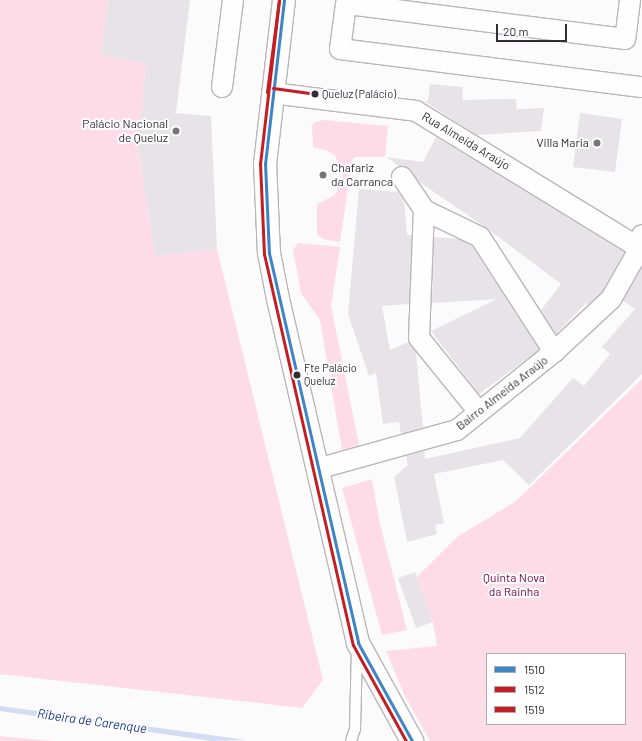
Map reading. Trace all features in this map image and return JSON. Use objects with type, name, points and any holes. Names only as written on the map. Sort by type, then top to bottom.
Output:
[{"type":"main road","points":[[284,0],[265,163],[269,253],[278,299],[358,643],[412,741]]},
{"type":"street","points":[[222,87],[234,0]]},
{"type":"street","points":[[630,0],[625,39],[346,2],[340,49],[642,87]]},
{"type":"street","name":"Rua Almeida Araújo","points":[[272,94],[416,111],[641,242]]},
{"type":"street","points":[[402,177],[424,210],[480,237],[554,352]]},
{"type":"street","points":[[424,210],[420,338],[479,412]]},
{"type":"street","name":"Bairro Almeida Araújo","points":[[317,469],[457,430],[554,352],[611,299],[641,242]]},
{"type":"lane","points":[[351,741],[355,729],[358,643]]},
{"type":"green space","points":[[0,0],[108,0],[101,54],[146,64],[138,145],[155,256],[217,249],[323,680],[302,708],[0,674]]},
{"type":"green space","points":[[323,120],[388,126],[385,157],[355,157],[352,160],[340,242],[323,239],[317,234],[317,204],[335,195],[343,176],[335,155],[328,151],[313,147],[312,125],[315,122]]},
{"type":"green space","points":[[298,243],[340,247],[331,306],[359,445],[342,450],[320,320],[301,293],[293,250]]},
{"type":"green space","name":"Quinta Nova da Rainha","points":[[642,379],[642,741],[430,741],[404,694],[386,651],[437,646],[433,622],[417,577],[457,537],[516,501]]},
{"type":"green space","points":[[372,479],[379,520],[407,630],[382,635],[342,488]]},
{"type":"green space","points":[[0,736],[7,737],[53,741],[0,741]]},
{"type":"water","name":"Ribeira de Carenque","points":[[0,706],[246,740],[212,741],[0,711]]},
{"type":"building","name":"Palácio Nacional de Queluz","points":[[108,0],[190,0],[176,113],[211,116],[217,249],[155,256],[138,145],[146,64],[101,54]]},
{"type":"building","points":[[430,84],[463,87],[462,100],[516,99],[517,109],[544,108],[541,131],[477,135],[424,101],[428,101]]},
{"type":"building","name":"Villa Maria","points":[[580,113],[622,119],[615,172],[573,167]]},
{"type":"building","points":[[436,137],[624,252],[602,292],[588,305],[586,303],[556,334],[541,310],[561,284],[485,227],[418,181],[407,167],[399,166],[386,157],[423,162]]},
{"type":"building","points":[[359,189],[398,192],[404,201],[407,235],[412,235],[409,304],[382,306],[390,350],[409,342],[416,353],[423,428],[401,434],[399,422],[383,424],[376,373],[369,376],[348,314]]},
{"type":"building","points":[[434,237],[459,239],[472,246],[539,350],[479,394],[431,331],[497,299],[432,303]]},
{"type":"building","points":[[642,268],[642,374],[529,485],[503,460],[434,474],[444,523],[435,525],[437,534],[407,542],[394,477],[408,465],[406,456],[424,451],[425,459],[520,438],[573,378],[584,386],[610,354],[602,347],[635,309],[623,301]]},
{"type":"building","points":[[415,572],[433,622],[416,628],[398,578]]},
{"type":"transit line","name":"1512","points":[[279,0],[260,163],[264,254],[353,645],[406,741]]},
{"type":"transit line","name":"1519","points":[[267,92],[279,0]]},
{"type":"transit line","name":"1510","points":[[284,0],[265,163],[269,253],[358,643],[412,741]]},
{"type":"transit line","name":"1519","points":[[273,88],[317,94]]},
{"type":"place","name":"Queluz (Palácio)","points":[[315,94]]},
{"type":"place","name":"Palácio Nacional de Queluz","points":[[176,131]]},
{"type":"place","name":"Villa Maria","points":[[597,143]]},
{"type":"place","name":"Chafariz da Carranca","points":[[323,175]]},
{"type":"place","name":"Fte Palácio Queluz","points":[[297,375]]}]
